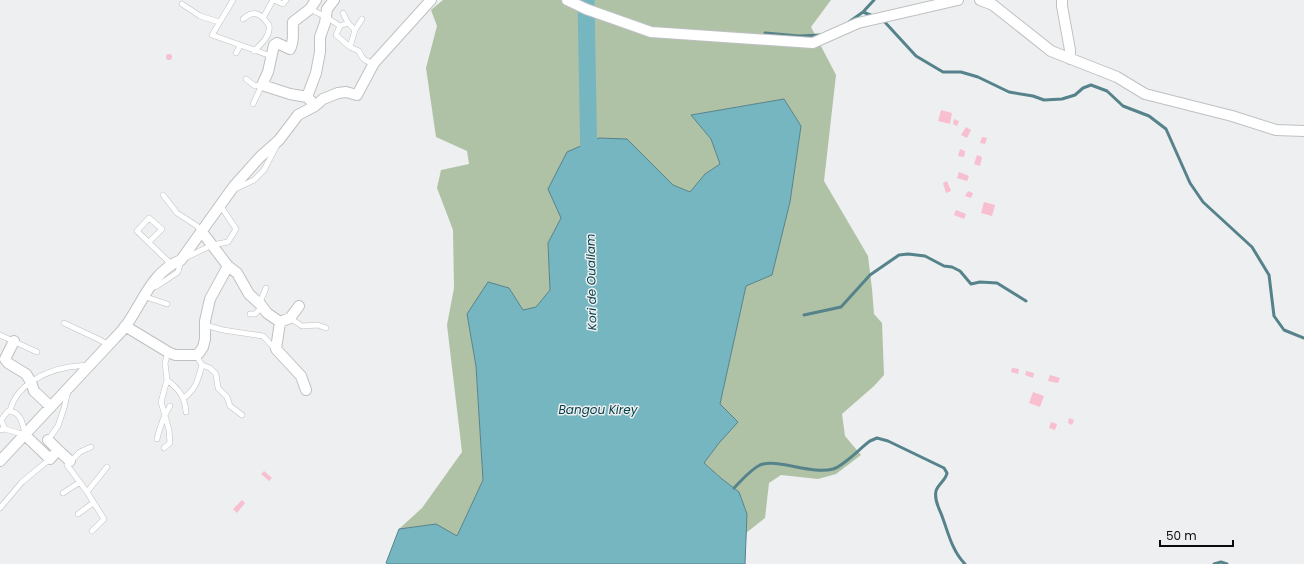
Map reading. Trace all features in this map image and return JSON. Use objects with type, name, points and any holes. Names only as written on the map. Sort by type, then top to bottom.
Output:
[{"type":"street","points":[[315,106],[307,97],[290,94],[262,85],[268,72],[274,45],[277,43],[290,49],[294,40],[292,29],[293,22],[310,9],[316,0]]},
{"type":"street","points":[[307,97],[316,73],[325,8],[334,0]]},
{"type":"street","points":[[0,461],[109,345],[130,320],[145,293],[171,264],[181,260],[230,191],[260,157],[279,140],[298,115],[315,106],[323,99],[338,92],[346,92],[357,95],[374,63],[431,0]]},
{"type":"street","points":[[567,0],[586,9],[651,32],[813,43],[858,23],[958,0]]},
{"type":"street","points":[[980,0],[993,5],[1051,52],[1117,77],[1145,94],[1232,116],[1276,130],[1304,131]]},
{"type":"street","points":[[1062,0],[1070,50],[1070,59]]},
{"type":"street","points":[[202,232],[228,266],[236,273],[249,294],[267,313],[280,322]]},
{"type":"street","points":[[125,326],[175,355],[196,355],[203,347],[206,339],[205,325],[210,299],[228,266]]},
{"type":"street","points":[[280,322],[290,318],[299,306]]},
{"type":"street","points":[[280,322],[276,349],[301,376],[306,390]]},
{"type":"street","points":[[14,341],[2,357],[8,363],[26,374],[34,391],[51,407]]},
{"type":"street","points":[[26,435],[50,459],[58,450]]},
{"type":"street","points":[[48,440],[70,461]]},
{"type":"lane","points":[[233,0],[212,35],[271,56]]},
{"type":"lane","points":[[263,18],[273,0],[283,4],[286,0]]},
{"type":"lane","points":[[182,4],[200,16],[219,22]]},
{"type":"lane","points":[[310,9],[325,8],[340,26]]},
{"type":"lane","points":[[243,19],[251,13],[256,13],[269,25],[269,33],[264,42],[254,51]]},
{"type":"lane","points":[[343,13],[348,23],[355,30]]},
{"type":"lane","points":[[350,47],[355,30],[362,19]]},
{"type":"lane","points":[[348,23],[340,26],[336,35],[350,47],[359,51],[361,56],[367,62],[374,63]]},
{"type":"lane","points":[[236,53],[240,46]]},
{"type":"lane","points":[[246,79],[255,86],[262,85]]},
{"type":"lane","points":[[253,104],[262,85]]},
{"type":"lane","points":[[163,195],[177,213],[197,226],[202,232]]},
{"type":"lane","points":[[145,293],[178,272],[181,260],[212,245],[228,242],[236,229],[220,205]]},
{"type":"lane","points":[[149,242],[162,229],[149,218],[137,231],[171,264]]},
{"type":"lane","points":[[250,314],[255,314],[260,309],[266,288]]},
{"type":"lane","points":[[145,293],[167,304]]},
{"type":"lane","points":[[290,318],[302,326],[318,325],[326,328]]},
{"type":"lane","points":[[64,323],[109,345]]},
{"type":"lane","points":[[205,325],[223,330],[262,336],[276,349]]},
{"type":"lane","points":[[0,334],[37,352]]},
{"type":"lane","points":[[164,448],[170,443],[169,430],[162,402],[168,374],[165,364],[168,352]]},
{"type":"lane","points":[[196,355],[202,365],[210,368],[216,374],[218,388],[227,398],[230,406],[242,415]]},
{"type":"lane","points":[[10,411],[12,402],[31,382],[45,374],[70,367],[90,365]]},
{"type":"lane","points":[[184,398],[192,392],[196,386],[202,365]]},
{"type":"lane","points":[[167,380],[176,387],[184,398],[186,412]]},
{"type":"lane","points":[[48,440],[58,426],[69,388]]},
{"type":"lane","points":[[157,439],[164,414],[170,406]]},
{"type":"lane","points":[[8,410],[10,411],[13,411],[22,419],[26,435],[3,429],[0,420],[8,410]]},
{"type":"lane","points":[[91,447],[80,452],[67,465],[87,492],[104,519],[92,531]]},
{"type":"lane","points":[[0,508],[22,482],[50,459]]},
{"type":"lane","points":[[87,492],[106,466]]},
{"type":"lane","points":[[63,493],[80,482]]},
{"type":"lane","points":[[78,514],[93,503]]},
{"type":"green space","points":[[443,0],[831,0],[811,27],[836,75],[824,181],[868,256],[874,314],[882,323],[884,375],[874,386],[842,414],[845,436],[861,455],[836,474],[818,479],[781,475],[769,483],[765,518],[746,533],[747,514],[739,492],[704,463],[719,443],[720,404],[746,286],[772,275],[790,202],[801,126],[784,99],[691,115],[711,139],[720,164],[705,174],[690,192],[673,185],[627,139],[548,189],[561,218],[548,243],[550,290],[536,307],[523,310],[509,288],[467,314],[476,366],[483,480],[457,536],[436,524],[399,529],[422,508],[462,452],[447,325],[454,288],[453,230],[437,188],[441,170],[469,164],[467,151],[436,137],[426,68],[437,26],[431,10]]},
{"type":"water","name":"Bangou Kirey","points":[[784,99],[801,126],[790,202],[772,275],[746,286],[720,404],[738,422],[719,443],[704,463],[739,492],[747,514],[745,564],[386,563],[399,529],[436,524],[457,536],[483,480],[476,366],[467,314],[488,282],[509,288],[523,310],[536,307],[550,290],[548,243],[561,218],[548,189],[567,152],[599,138],[627,139],[673,185],[690,192],[705,174],[720,164],[711,139],[691,115]]},
{"type":"building","points":[[169,54],[172,57],[169,60],[166,57]]},
{"type":"building","points":[[941,110],[952,113],[950,124],[938,121]]},
{"type":"building","points":[[954,119],[959,121],[957,126],[953,124]]},
{"type":"building","points":[[966,127],[971,130],[967,138],[961,135]]},
{"type":"building","points":[[982,137],[987,138],[985,144],[980,143]]},
{"type":"building","points":[[960,149],[965,151],[964,157],[958,156]]},
{"type":"building","points":[[977,155],[982,157],[980,166],[974,164]]},
{"type":"building","points":[[959,172],[969,176],[967,181],[957,178]]},
{"type":"building","points":[[947,181],[951,191],[946,193],[943,183]]},
{"type":"building","points":[[968,191],[973,193],[971,198],[965,196]]},
{"type":"building","points":[[984,202],[995,205],[992,216],[981,213]]},
{"type":"building","points":[[956,210],[966,214],[964,219],[954,215]]},
{"type":"building","points":[[1012,368],[1019,369],[1018,374],[1011,372]]},
{"type":"building","points":[[1026,371],[1034,373],[1033,378],[1025,375]]},
{"type":"building","points":[[1050,375],[1060,378],[1058,383],[1048,381]]},
{"type":"building","points":[[1033,392],[1044,396],[1040,407],[1029,403]]},
{"type":"building","points":[[1069,418],[1074,420],[1072,425],[1068,423]]},
{"type":"building","points":[[1051,422],[1057,424],[1055,430],[1049,428]]},
{"type":"building","points":[[264,471],[272,478],[269,481],[261,474]]},
{"type":"building","points":[[242,500],[245,503],[237,513],[233,509]]},
{"type":"waterway","name":"Kori de Ouallam","points":[[586,0],[589,166]]},
{"type":"waterway","points":[[849,22],[863,12],[874,0]]},
{"type":"waterway","points":[[863,12],[873,16]]},
{"type":"waterway","points":[[882,19],[916,56],[943,72],[961,72],[978,77],[1009,92],[1033,96],[1044,100],[1062,99],[1075,95],[1083,88],[1091,85],[1107,91],[1123,106],[1149,116],[1166,129],[1190,183],[1203,202],[1252,247],[1269,275],[1274,316],[1284,330],[1304,338]]},
{"type":"waterway","points":[[765,33],[799,36],[820,35]]},
{"type":"waterway","points":[[804,315],[841,307],[870,275],[899,255],[908,254],[925,256],[944,266],[952,267],[960,271],[971,284],[980,282],[997,283],[1026,301]]},
{"type":"waterway","points":[[734,488],[749,472],[760,465],[767,463],[815,470],[833,469],[838,467],[870,441],[877,438],[888,441],[944,468],[947,473],[936,491],[936,501],[948,535],[957,553],[965,564]]},
{"type":"waterway","points":[[1214,564],[1221,562],[1227,564]]}]
